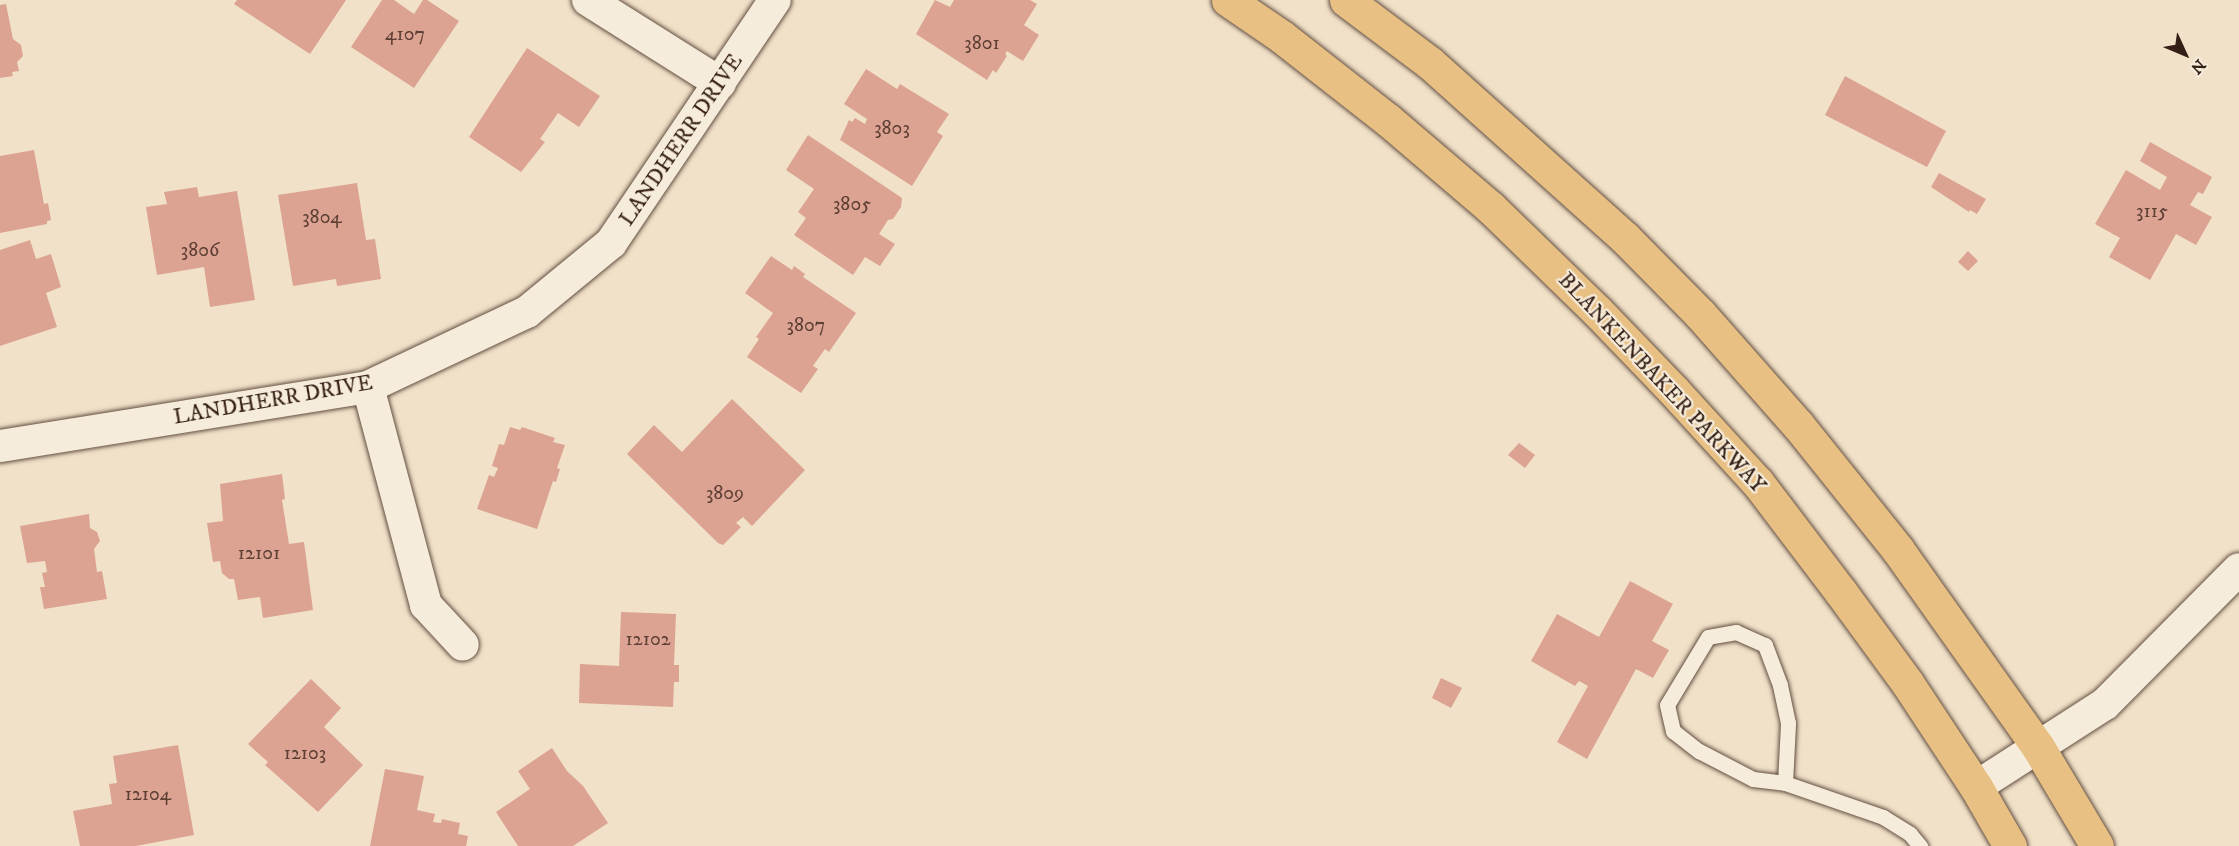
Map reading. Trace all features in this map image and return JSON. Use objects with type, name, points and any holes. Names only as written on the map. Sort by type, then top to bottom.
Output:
[{"type":"main road","name":"BLANKENBAKER PARKWAY","points":[[1228,0],[1282,37],[1379,113],[1490,207],[1597,311],[1673,390],[1758,483],[1908,684],[1976,787],[2010,846]]},
{"type":"main road","points":[[1346,0],[1430,63],[1625,238],[1700,314],[1798,425],[1898,550],[2038,747],[2097,846]]},
{"type":"street","points":[[588,0],[720,84]]},
{"type":"street","name":"LANDHERR DRIVE","points":[[0,447],[368,387],[527,312],[611,243],[775,0]]},
{"type":"street","points":[[368,387],[426,605],[463,645]]},
{"type":"street","points":[[1976,787],[2105,704],[2239,570]]},
{"type":"lane","points":[[1785,783],[1788,723],[1780,685],[1765,645],[1736,632],[1708,637],[1668,705],[1673,730],[1699,751],[1753,779],[1785,783],[1883,817],[1910,834],[1920,846]]},
{"type":"building","points":[[237,0],[346,0],[310,54],[234,4]]},
{"type":"building","points":[[382,0],[394,0],[414,14],[423,0],[427,0],[459,21],[414,88],[351,47]]},
{"type":"building","points":[[935,0],[950,7],[954,0],[1030,0],[1037,4],[1024,25],[1039,35],[1023,61],[1007,51],[1005,54],[1007,56],[996,73],[993,70],[987,80],[916,34]]},
{"type":"building","points":[[6,4],[13,39],[21,45],[23,56],[17,62],[19,71],[12,72],[13,76],[0,78],[0,5]]},
{"type":"building","points":[[527,48],[600,96],[579,127],[558,113],[540,139],[545,142],[521,172],[469,137]]},
{"type":"building","points":[[866,69],[897,89],[900,84],[949,114],[937,132],[943,136],[912,186],[840,140],[849,120],[852,122],[855,118],[865,124],[867,119],[844,104]]},
{"type":"building","points":[[1845,76],[1946,131],[1927,167],[1825,115]]},
{"type":"building","points":[[808,135],[902,198],[901,207],[893,219],[888,220],[879,234],[895,244],[880,266],[865,257],[853,275],[794,235],[806,218],[798,212],[814,189],[786,170]]},
{"type":"building","points":[[2150,142],[2212,177],[2203,194],[2198,192],[2190,205],[2212,217],[2196,245],[2176,234],[2150,280],[2109,257],[2120,238],[2095,224],[2126,170],[2160,190],[2167,177],[2140,161]]},
{"type":"building","points":[[34,150],[44,204],[48,203],[51,220],[47,221],[47,224],[0,233],[0,156]]},
{"type":"building","points":[[1939,173],[1986,199],[1977,214],[1970,210],[1969,212],[1931,187]]},
{"type":"building","points":[[357,183],[366,240],[375,239],[381,279],[337,286],[336,279],[293,286],[278,195]]},
{"type":"building","points":[[197,187],[199,197],[237,191],[255,300],[210,307],[204,267],[157,275],[146,207],[167,204],[164,192]]},
{"type":"building","points":[[30,240],[36,259],[51,254],[61,287],[46,293],[57,327],[0,346],[0,250]]},
{"type":"building","points":[[1968,251],[1978,261],[1968,271],[1958,262]]},
{"type":"building","points":[[771,256],[792,270],[794,266],[805,274],[803,277],[856,313],[829,352],[825,349],[813,366],[818,369],[801,393],[747,357],[759,339],[756,337],[773,313],[745,293]]},
{"type":"building","points":[[732,399],[805,470],[752,526],[743,517],[736,523],[741,527],[723,545],[718,543],[627,454],[654,425],[682,452]]},
{"type":"building","points":[[510,427],[520,430],[522,427],[555,438],[553,442],[565,445],[557,468],[560,469],[556,482],[553,481],[537,529],[477,509],[489,475],[494,477],[498,468],[492,466],[499,444],[504,445]]},
{"type":"building","points":[[1519,443],[1535,455],[1525,468],[1508,455]]},
{"type":"building","points":[[282,474],[285,499],[282,500],[289,544],[304,542],[313,610],[263,618],[260,597],[238,600],[234,579],[229,579],[222,573],[220,561],[213,562],[207,523],[223,521],[220,484]]},
{"type":"building","points":[[89,514],[90,528],[97,532],[100,541],[94,549],[97,572],[102,571],[107,599],[44,609],[40,587],[45,587],[42,573],[47,572],[45,561],[27,563],[20,526]]},
{"type":"building","points":[[1630,581],[1673,604],[1652,641],[1669,650],[1653,678],[1636,669],[1587,759],[1557,742],[1588,686],[1579,681],[1575,686],[1531,661],[1557,614],[1599,637]]},
{"type":"building","points":[[621,612],[676,614],[674,665],[679,665],[679,682],[674,682],[673,707],[579,703],[580,664],[619,666]]},
{"type":"building","points":[[1441,678],[1462,688],[1451,708],[1432,698]]},
{"type":"building","points":[[311,679],[341,708],[324,727],[363,765],[318,812],[265,765],[268,762],[248,744]]},
{"type":"building","points":[[178,745],[194,835],[136,846],[80,846],[73,811],[112,804],[109,784],[117,783],[113,756]]},
{"type":"building","points":[[552,748],[567,771],[583,786],[608,823],[573,846],[518,846],[496,812],[530,789],[518,771]]},
{"type":"building","points":[[385,769],[424,776],[417,810],[435,814],[433,822],[441,823],[442,819],[460,823],[458,834],[468,836],[466,846],[370,846]]}]
